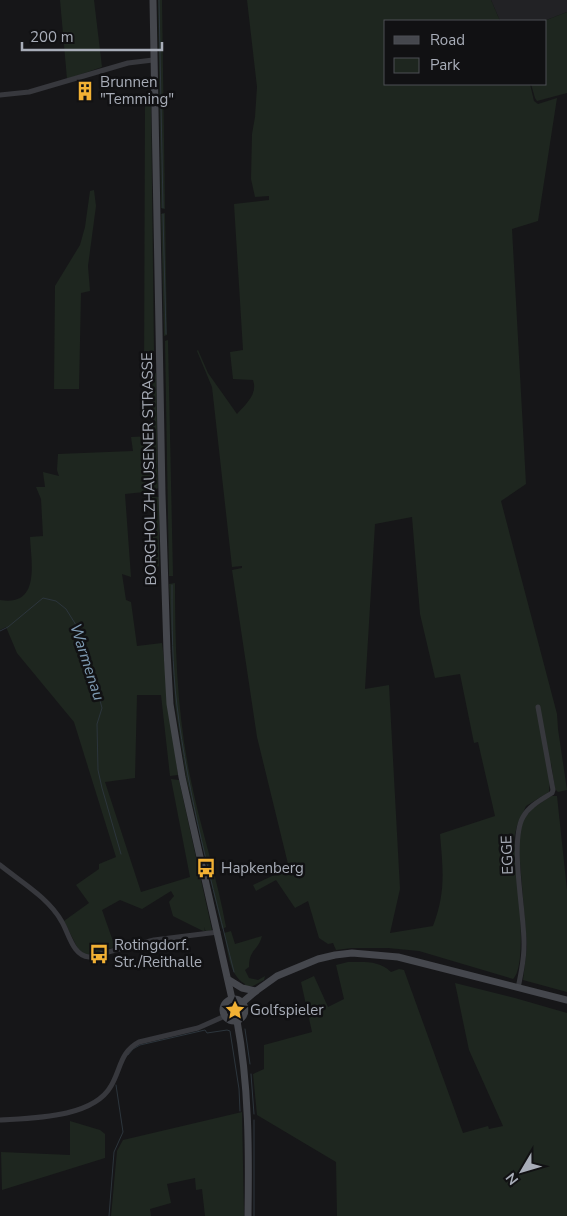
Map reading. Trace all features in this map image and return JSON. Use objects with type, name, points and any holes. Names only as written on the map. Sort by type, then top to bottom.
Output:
[{"type":"main road","name":"BORGHOLZHAUSENER STRASSE","points":[[153,0],[162,494],[170,704],[182,778],[232,999]]},
{"type":"main road","points":[[243,1002],[277,976],[318,959],[352,954],[398,958],[567,1000]]},
{"type":"main road","points":[[229,980],[242,988],[256,991]]},
{"type":"main road","points":[[232,999],[243,1002],[245,1013],[242,1018],[236,1021],[230,1020],[225,1016],[224,1005],[232,999]]},
{"type":"main road","points":[[236,1021],[244,1070],[247,1113],[248,1216]]},
{"type":"street","points":[[0,96],[29,92],[128,62],[154,60]]},
{"type":"street","name":"EGGE","points":[[518,988],[524,947],[518,827],[527,810],[552,793],[553,790],[538,707]]},
{"type":"street","points":[[0,865],[48,903],[56,912],[77,950],[83,956],[89,957],[154,940],[218,932]]},
{"type":"street","points":[[0,1120],[61,1114],[91,1104],[100,1099],[110,1088],[124,1055],[130,1047],[139,1042],[198,1028],[225,1016]]},
{"type":"shaded area","points":[[491,0],[567,0],[567,12],[547,20],[500,20]]},
{"type":"green space","points":[[60,0],[94,0],[102,67],[67,79]]},
{"type":"green space","points":[[158,0],[162,0],[165,209],[161,208]]},
{"type":"green space","points":[[247,0],[491,0],[500,20],[384,20],[384,85],[530,85],[534,101],[538,104],[557,98],[538,221],[512,229],[526,484],[501,501],[557,714],[567,790],[558,792],[555,789],[551,763],[549,792],[526,806],[517,826],[514,838],[521,935],[518,970],[513,979],[419,951],[388,948],[336,950],[333,943],[328,944],[319,938],[308,901],[295,908],[276,880],[256,891],[253,885],[289,868],[257,737],[232,570],[242,568],[242,566],[232,567],[212,387],[197,351],[208,373],[237,414],[253,394],[254,385],[253,380],[233,379],[230,352],[243,350],[234,204],[269,200],[269,196],[255,197],[251,179],[252,134],[257,87]],"holes":[[[412,517],[420,614],[435,678],[460,674],[474,743],[478,742],[495,816],[440,834],[443,870],[442,891],[433,926],[390,933],[400,889],[389,685],[365,689],[375,524]]]},
{"type":"green space","points":[[567,12],[567,93],[537,101],[531,85],[547,85],[547,20]]},
{"type":"green space","points":[[145,101],[151,102],[154,352],[148,358],[149,384],[144,388]]},
{"type":"green space","points":[[94,190],[96,206],[88,266],[90,291],[81,293],[79,389],[54,389],[55,286],[80,245],[85,227],[90,191]]},
{"type":"green space","points":[[165,213],[167,335],[164,336],[161,214]]},
{"type":"green space","points":[[168,340],[173,576],[169,576],[165,341]]},
{"type":"green space","points":[[156,373],[158,488],[154,491],[125,494],[131,577],[122,574],[126,600],[131,602],[137,646],[162,643],[178,775],[170,776],[161,695],[137,695],[135,778],[105,782],[141,892],[190,877],[171,779],[179,780],[212,930],[206,932],[204,927],[205,932],[173,916],[169,902],[174,896],[171,891],[142,909],[120,900],[102,910],[115,947],[86,955],[78,949],[64,921],[89,903],[76,885],[99,869],[99,864],[116,857],[74,722],[17,653],[6,627],[0,630],[0,600],[13,600],[22,597],[28,590],[32,570],[30,537],[43,536],[41,499],[36,487],[45,487],[43,472],[59,476],[57,470],[58,454],[133,451],[131,437],[153,436],[152,376]]},
{"type":"green space","points":[[151,497],[159,497],[159,566],[154,570]]},
{"type":"green space","points":[[175,583],[176,656],[182,728],[194,795],[226,927],[222,929],[186,777],[175,704],[169,584]]},
{"type":"green space","points":[[551,796],[557,796],[567,890],[567,992],[523,980],[527,946],[518,838],[524,818],[533,808]]},
{"type":"green space","points":[[231,931],[235,944],[262,936],[250,957],[249,967],[245,970],[249,978],[258,980],[265,976],[264,980],[253,986],[244,987],[245,984],[239,980],[232,968],[224,933]]},
{"type":"green space","points":[[348,962],[365,962],[381,965],[391,972],[399,969],[404,970],[463,1133],[488,1126],[489,1129],[503,1126],[469,1050],[455,983],[567,1013],[567,1216],[337,1216],[336,1162],[257,1115],[253,1074],[264,1069],[264,1045],[312,1032],[301,982],[314,976],[328,1007],[344,999],[336,965]]},
{"type":"green space","points":[[242,1112],[244,1216],[205,1216],[202,1189],[196,1190],[195,1178],[167,1184],[171,1203],[150,1209],[151,1216],[111,1216],[117,1151],[123,1140]]},
{"type":"green space","points":[[70,1121],[100,1130],[105,1134],[105,1158],[2,1190],[1,1152],[70,1155]]},
{"type":"waterway","points":[[159,0],[163,208]]},
{"type":"waterway","points":[[163,214],[166,334]]},
{"type":"waterway","points":[[172,585],[174,676],[187,773],[201,840],[234,972]]},
{"type":"waterway","name":"Warmenau","points":[[0,631],[8,627],[43,598],[56,601],[66,609],[76,625],[81,654],[91,668],[102,708],[97,724],[98,770],[121,854]]},
{"type":"waterway","points":[[245,1029],[250,1064]]},
{"type":"waterway","points":[[128,1055],[140,1045],[205,1030],[207,1033],[230,1031],[239,1089],[240,1111]]},
{"type":"waterway","points":[[251,1074],[254,1114]]},
{"type":"waterway","points":[[109,1216],[114,1152],[123,1132],[116,1085]]},
{"type":"waterway","points":[[254,1120],[254,1216]]},
{"type":"place","name":"Brunnen \"Temming\"","points":[[85,91]]},
{"type":"place","name":"Hapkenberg","points":[[206,868]]},
{"type":"place","name":"Rotingdorf. Str./Reithalle","points":[[99,954]]},
{"type":"place","name":"Golfspieler","points":[[235,1010]]}]
